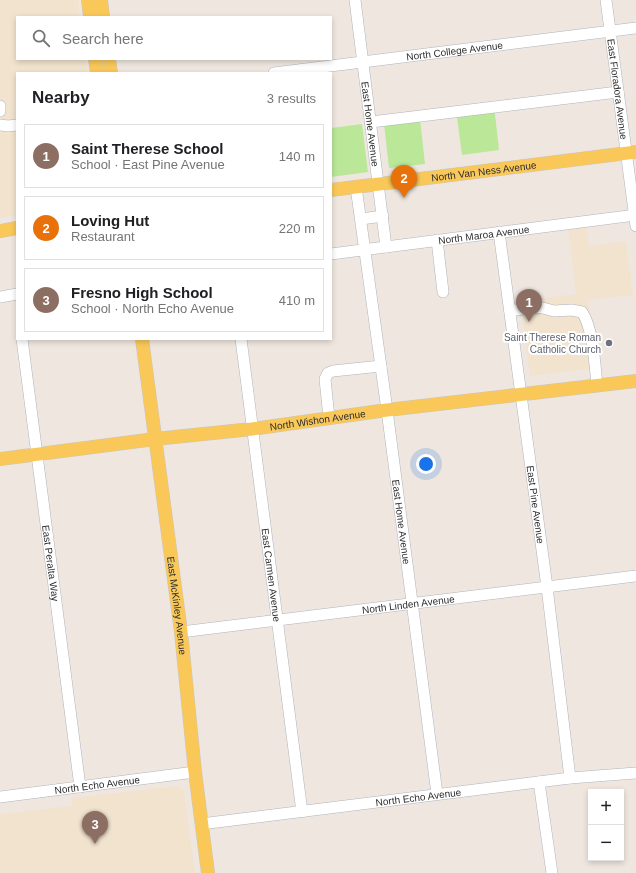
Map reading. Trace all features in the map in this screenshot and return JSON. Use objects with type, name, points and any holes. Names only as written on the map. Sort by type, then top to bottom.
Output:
[{"type":"main road","points":[[88,0],[90,16]]},
{"type":"main road","points":[[101,0],[103,16]]},
{"type":"main road","points":[[96,60],[97,72]]},
{"type":"main road","points":[[109,60],[111,72]]},
{"type":"main road","name":"North Van Ness Avenue","points":[[332,190],[631,152]]},
{"type":"main road","name":"East McKinley Avenue","points":[[142,340],[181,632],[195,772],[208,873]]},
{"type":"main road","name":"North Wishon Avenue","points":[[0,459],[155,439],[252,429],[387,410],[636,381]]},
{"type":"street","name":"East Home Avenue","points":[[355,0],[386,247]]},
{"type":"street","name":"East Floradora Avenue","points":[[606,0],[618,92],[631,152],[636,219]]},
{"type":"street","name":"North College Avenue","points":[[282,72],[636,28]]},
{"type":"street","points":[[371,122],[618,92]]},
{"type":"street","points":[[0,106],[0,111]]},
{"type":"street","points":[[0,125],[16,125]]},
{"type":"street","name":"East Home Avenue","points":[[356,187],[387,410],[436,794]]},
{"type":"street","points":[[361,219],[383,216]]},
{"type":"street","name":"North Maroa Avenue","points":[[332,254],[499,232],[636,219]]},
{"type":"street","name":"East Pine Avenue","points":[[499,232],[570,778]]},
{"type":"street","points":[[437,240],[443,292]]},
{"type":"street","points":[[0,297],[16,297]]},
{"type":"street","points":[[510,311],[533,307],[554,311],[572,310],[582,312],[587,319],[598,385]]},
{"type":"street","name":"East Peralta Way","points":[[22,340],[80,787]]},
{"type":"street","name":"East Carmen Avenue","points":[[241,340],[302,812]]},
{"type":"street","points":[[329,418],[325,378],[328,373],[333,371],[381,366]]},
{"type":"street","name":"North Linden Avenue","points":[[181,632],[636,576]]},
{"type":"street","name":"North Echo Avenue","points":[[0,797],[195,772]]},
{"type":"street","name":"North Echo Avenue","points":[[201,824],[570,778],[636,773]]},
{"type":"street","points":[[539,782],[552,873]]},
{"type":"shaded area","points":[[0,0],[78,0],[80,16],[16,16],[16,60],[86,60],[88,72],[16,72],[16,215],[0,218]]},
{"type":"shaded area","points":[[586,225],[589,246],[626,241],[633,295],[588,300],[597,368],[530,376],[520,301],[576,294],[568,227]]},
{"type":"shaded area","points":[[176,786],[181,787],[184,792],[195,873],[0,873],[0,814],[72,806],[72,798]]},
{"type":"green space","points":[[494,105],[499,150],[462,155],[456,110]]},
{"type":"green space","points":[[420,119],[425,164],[389,168],[384,124]]},
{"type":"green space","points":[[362,124],[368,172],[332,177],[332,128]]},
{"type":"place","name":"Loving Hut","points":[[404,198]]},
{"type":"place","name":"Saint Therese School","points":[[529,322]]},
{"type":"place","name":"Saint Therese Roman Catholic Church","points":[[609,343]]},
{"type":"place","name":"Fresno High School","points":[[95,844]]}]
